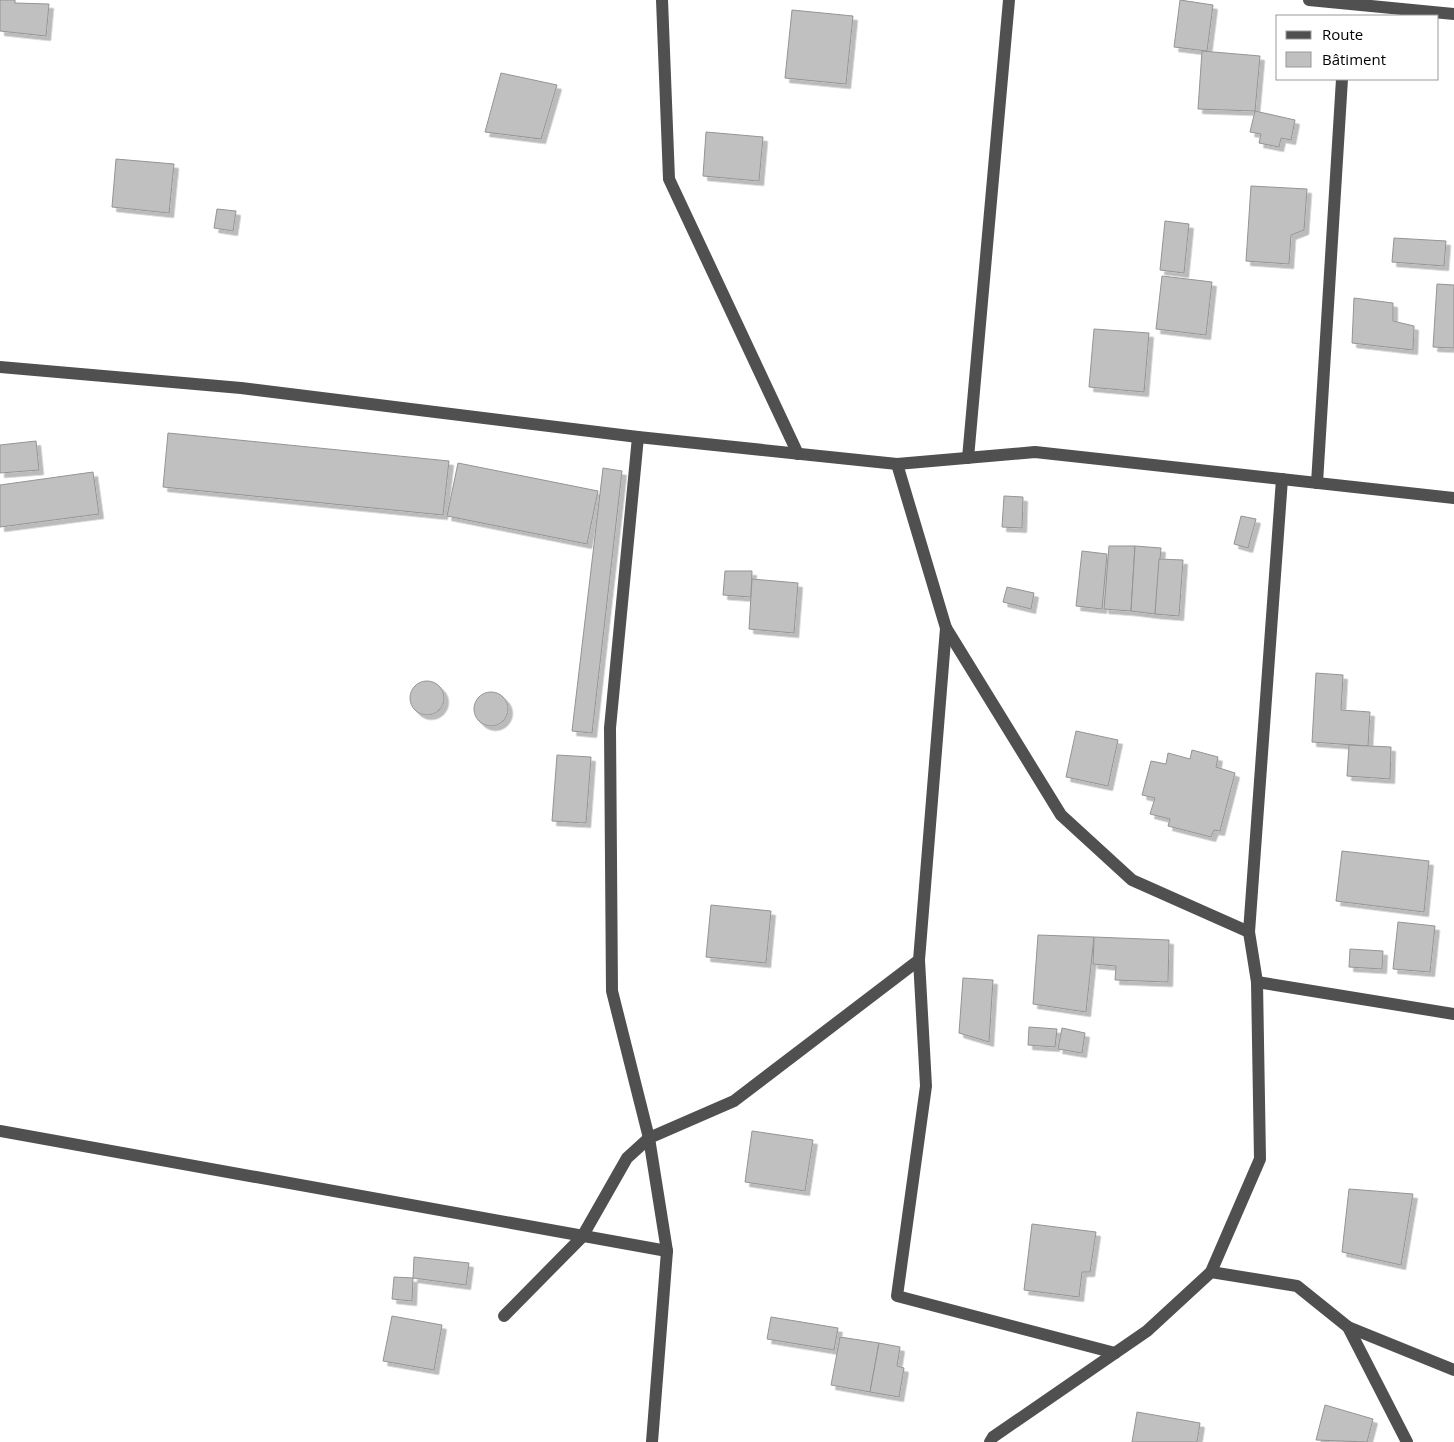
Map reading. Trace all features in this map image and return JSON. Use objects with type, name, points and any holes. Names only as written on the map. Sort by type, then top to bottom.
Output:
[{"type":"street","points":[[662,0],[668,179],[798,454]]},
{"type":"street","points":[[968,458],[1009,0]]},
{"type":"street","points":[[1309,0],[1346,7],[1454,14]]},
{"type":"street","points":[[1317,483],[1342,80]]},
{"type":"street","points":[[0,366],[241,388],[638,437],[897,464],[1035,452],[1454,498]]},
{"type":"street","points":[[638,437],[610,728],[612,991],[649,1138],[668,1251],[652,1442]]},
{"type":"street","points":[[897,464],[946,628],[1061,815],[1132,880],[1249,932]]},
{"type":"street","points":[[990,1442],[993,1437],[1147,1331],[1211,1272],[1260,1159],[1257,982],[1249,932],[1282,479]]},
{"type":"street","points":[[946,628],[920,960],[926,1086],[897,1296],[1116,1353]]},
{"type":"street","points":[[504,1316],[582,1237],[627,1158],[649,1138],[734,1101],[920,960]]},
{"type":"street","points":[[1257,982],[1454,1014]]},
{"type":"street","points":[[0,1131],[668,1251]]},
{"type":"street","points":[[1211,1272],[1297,1286],[1348,1327],[1454,1370]]},
{"type":"street","points":[[1348,1327],[1407,1442]]},
{"type":"building","points":[[0,0],[15,0],[15,3],[49,4],[46,36],[0,31]]},
{"type":"building","points":[[1180,0],[1213,5],[1207,51],[1174,47]]},
{"type":"building","points":[[792,10],[853,16],[846,84],[785,78]]},
{"type":"building","points":[[1202,51],[1260,56],[1255,111],[1198,109]]},
{"type":"building","points":[[501,73],[557,85],[541,139],[485,132]]},
{"type":"building","points":[[1255,111],[1295,120],[1291,140],[1281,138],[1279,147],[1259,143],[1261,134],[1250,132]]},
{"type":"building","points":[[706,132],[763,137],[759,181],[703,176]]},
{"type":"building","points":[[116,159],[174,164],[169,213],[112,207]]},
{"type":"building","points":[[1251,186],[1307,189],[1304,230],[1291,235],[1289,264],[1246,261]]},
{"type":"building","points":[[217,209],[236,211],[233,231],[214,228]]},
{"type":"building","points":[[1165,221],[1189,224],[1184,273],[1160,270]]},
{"type":"building","points":[[1394,238],[1446,241],[1444,266],[1392,262]]},
{"type":"building","points":[[1162,276],[1212,282],[1206,335],[1156,329]]},
{"type":"building","points":[[1437,284],[1454,285],[1454,348],[1433,347]]},
{"type":"building","points":[[1354,298],[1393,303],[1393,321],[1414,326],[1413,350],[1352,343]]},
{"type":"building","points":[[1094,329],[1149,333],[1144,392],[1089,387]]},
{"type":"building","points":[[168,433],[449,461],[443,515],[163,487]]},
{"type":"building","points":[[36,441],[39,470],[0,473],[0,445]]},
{"type":"building","points":[[458,463],[598,491],[587,544],[447,516]]},
{"type":"building","points":[[603,468],[622,471],[592,733],[572,731]]},
{"type":"building","points":[[93,472],[99,514],[0,527],[0,485]]},
{"type":"building","points":[[1004,496],[1023,497],[1022,528],[1002,527]]},
{"type":"building","points":[[1241,516],[1256,519],[1248,548],[1234,544]]},
{"type":"building","points":[[1109,546],[1135,546],[1131,611],[1104,609]]},
{"type":"building","points":[[1135,546],[1161,548],[1155,614],[1131,611]]},
{"type":"building","points":[[1082,551],[1107,554],[1102,609],[1076,606]]},
{"type":"building","points":[[1159,559],[1183,560],[1179,616],[1155,614]]},
{"type":"building","points":[[725,571],[752,571],[751,597],[723,595]]},
{"type":"building","points":[[752,579],[798,583],[794,633],[749,629]]},
{"type":"building","points":[[1007,587],[1034,593],[1031,609],[1003,602]]},
{"type":"building","points":[[1316,673],[1343,675],[1341,710],[1370,712],[1368,746],[1312,742]]},
{"type":"building","points":[[427,681],[434,682],[439,686],[443,691],[443,705],[439,710],[434,714],[427,715],[420,714],[415,710],[411,705],[410,698],[411,691],[415,686],[420,682]]},
{"type":"building","points":[[491,692],[498,693],[503,697],[507,702],[507,716],[503,721],[498,725],[491,726],[484,725],[479,721],[475,716],[474,709],[475,702],[479,697],[484,693]]},
{"type":"building","points":[[1076,731],[1118,740],[1108,786],[1066,777]]},
{"type":"building","points":[[1349,745],[1391,747],[1390,779],[1347,776]]},
{"type":"building","points":[[1192,750],[1218,757],[1216,767],[1235,773],[1220,831],[1214,830],[1211,837],[1168,826],[1170,819],[1150,814],[1155,798],[1142,795],[1151,761],[1166,764],[1168,753],[1190,759]]},
{"type":"building","points":[[557,755],[591,757],[586,823],[552,821]]},
{"type":"building","points":[[1342,851],[1429,861],[1424,912],[1336,901]]},
{"type":"building","points":[[711,905],[771,911],[766,963],[706,957]]},
{"type":"building","points":[[1398,922],[1435,926],[1430,972],[1393,969]]},
{"type":"building","points":[[1038,935],[1094,937],[1086,1012],[1033,1004]]},
{"type":"building","points":[[1094,937],[1169,940],[1168,982],[1115,980],[1116,966],[1093,964]]},
{"type":"building","points":[[1350,949],[1383,951],[1382,969],[1349,967]]},
{"type":"building","points":[[963,978],[993,980],[989,1042],[959,1033]]},
{"type":"building","points":[[1029,1027],[1057,1029],[1055,1047],[1028,1045]]},
{"type":"building","points":[[1062,1028],[1085,1033],[1082,1053],[1058,1049]]},
{"type":"building","points":[[752,1131],[813,1140],[805,1191],[745,1182]]},
{"type":"building","points":[[1349,1189],[1413,1194],[1401,1265],[1342,1252]]},
{"type":"building","points":[[1032,1224],[1096,1232],[1090,1272],[1082,1272],[1079,1297],[1024,1290]]},
{"type":"building","points":[[414,1257],[469,1263],[466,1285],[413,1278]]},
{"type":"building","points":[[394,1277],[413,1278],[412,1301],[392,1299]]},
{"type":"building","points":[[392,1316],[442,1325],[434,1370],[383,1361]]},
{"type":"building","points":[[771,1317],[838,1328],[834,1350],[767,1339]]},
{"type":"building","points":[[840,1337],[879,1343],[870,1392],[831,1385]]},
{"type":"building","points":[[879,1343],[900,1347],[897,1366],[904,1368],[899,1397],[870,1392]]},
{"type":"building","points":[[1325,1405],[1373,1419],[1367,1442],[1316,1440]]},
{"type":"building","points":[[1137,1412],[1200,1423],[1197,1442],[1132,1442]]}]
